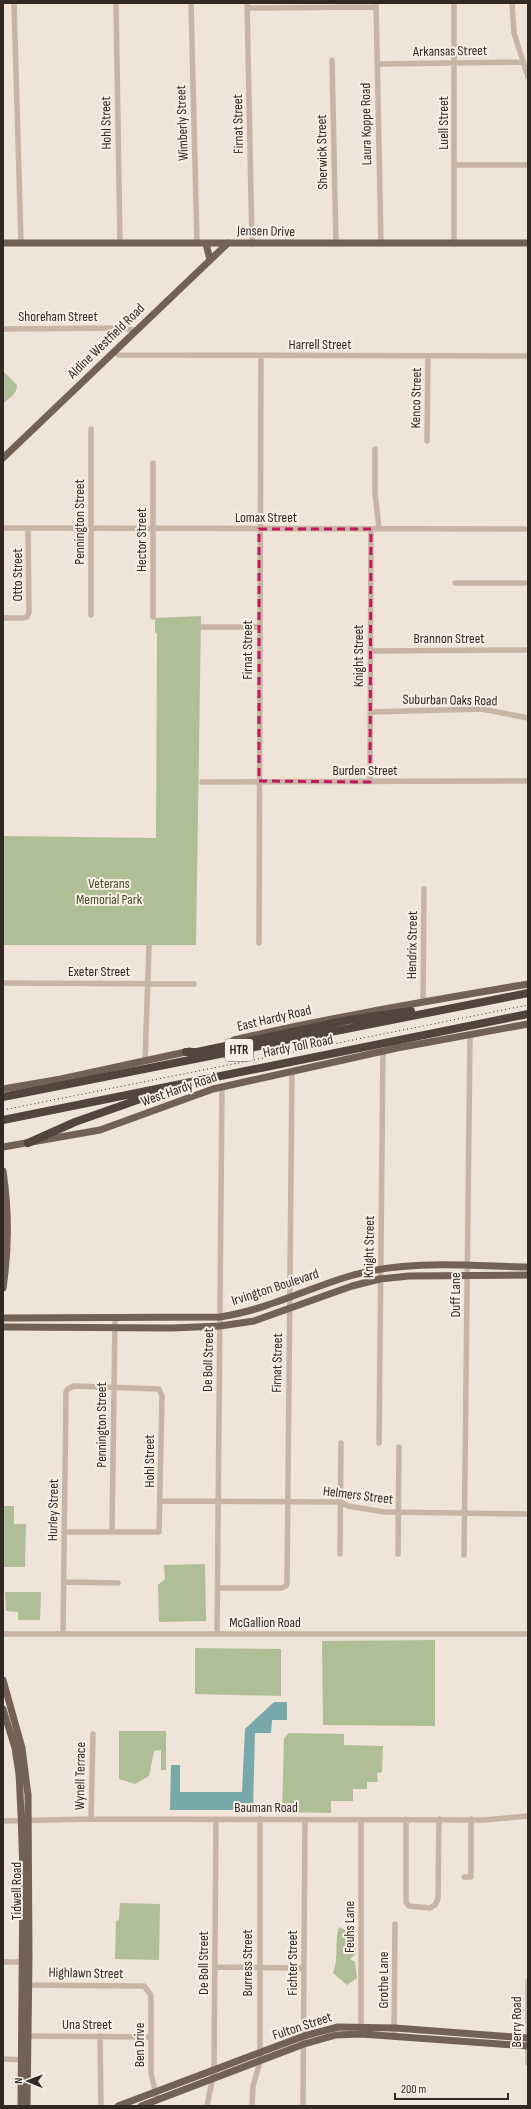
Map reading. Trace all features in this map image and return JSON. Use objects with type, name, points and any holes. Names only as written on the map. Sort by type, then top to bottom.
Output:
[{"type":"highway","name":"Hardy Toll Road","points":[[3,1097],[528,993]]},
{"type":"highway","points":[[186,1052],[197,1052],[372,1016],[476,1003]]},
{"type":"highway","name":"Hardy Toll Road","points":[[3,1120],[185,1082],[528,1014]]},
{"type":"highway","points":[[28,1143],[75,1122],[185,1082]]},
{"type":"main road","name":"Jensen Drive","points":[[3,243],[528,243]]},
{"type":"main road","points":[[206,243],[210,260]]},
{"type":"main road","name":"Aldine Westfield Road","points":[[3,458],[228,243]]},
{"type":"main road","name":"East Hardy Road","points":[[3,1089],[186,1052],[293,1026],[528,984]]},
{"type":"main road","name":"West Hardy Road","points":[[3,1147],[100,1130],[222,1087],[383,1051],[528,1024]]},
{"type":"main road","points":[[3,1171],[8,1227],[7,1259],[3,1288]]},
{"type":"main road","name":"Irvington Boulevard","points":[[3,1318],[220,1317],[241,1314],[289,1299],[350,1276],[380,1269],[410,1266],[528,1267]]},
{"type":"main road","name":"Irvington Boulevard","points":[[3,1327],[114,1328],[220,1326],[254,1320],[290,1309],[352,1286],[380,1279],[409,1276],[528,1275]]},
{"type":"main road","points":[[57,1318],[58,1328]]},
{"type":"main road","name":"Tidwell Road","points":[[3,1683],[23,1774],[26,1873],[26,1985],[24,2089],[21,2106]]},
{"type":"main road","name":"Tidwell Road","points":[[3,1709],[11,1723]]},
{"type":"main road","name":"Fulton Street","points":[[141,2106],[156,2096],[214,2071],[338,2027],[361,2026],[528,2038]]},
{"type":"main road","points":[[464,2042],[465,2033]]},
{"type":"main road","name":"Fulton Street","points":[[119,2106],[213,2079],[260,2062],[304,2040],[336,2035],[360,2034],[528,2046]]},
{"type":"main road","name":"Tidwell Road","points":[[24,2089],[27,2106]]},
{"type":"street","points":[[14,3],[21,243]]},
{"type":"street","name":"Hohl Street","points":[[116,3],[120,242]]},
{"type":"street","name":"Wimberly Street","points":[[191,3],[197,243]]},
{"type":"street","name":"Luell Street","points":[[454,3],[456,62],[454,244]]},
{"type":"street","points":[[512,3],[514,33],[528,77]]},
{"type":"street","points":[[247,5],[376,5]]},
{"type":"street","name":"Firnat Street","points":[[247,5],[252,244]]},
{"type":"street","name":"Laura Koppe Road","points":[[376,5],[381,244]]},
{"type":"street","name":"Sherwick Street","points":[[332,60],[336,244]]},
{"type":"street","name":"Arkansas Street","points":[[377,64],[523,62]]},
{"type":"street","points":[[454,165],[528,165]]},
{"type":"street","name":"Shoreham Street","points":[[3,328],[125,328],[136,331]]},
{"type":"street","name":"Harrell Street","points":[[114,352],[120,355],[528,356]]},
{"type":"street","name":"Firnat Street","points":[[260,943],[259,529],[261,356]]},
{"type":"street","name":"Kenco Street","points":[[427,441],[428,356]]},
{"type":"street","name":"Pennington Street","points":[[91,429],[91,615]]},
{"type":"street","points":[[375,449],[375,493],[379,530]]},
{"type":"street","name":"Hector Street","points":[[153,463],[153,617]]},
{"type":"street","name":"Lomax Street","points":[[3,528],[371,530],[528,529]]},
{"type":"street","name":"Otto Street","points":[[3,618],[24,618],[29,612],[28,528]]},
{"type":"street","name":"Knight Street","points":[[370,782],[371,530]]},
{"type":"street","points":[[455,584],[528,583]]},
{"type":"street","points":[[202,627],[259,627]]},
{"type":"street","name":"Brannon Street","points":[[370,651],[528,650]]},
{"type":"street","name":"Suburban Oaks Road","points":[[370,712],[482,709],[528,718]]},
{"type":"street","name":"Burden Street","points":[[202,782],[528,781]]},
{"type":"street","name":"Hendrix Street","points":[[423,1002],[424,889]]},
{"type":"street","points":[[144,1061],[149,946]]},
{"type":"street","name":"Exeter Street","points":[[3,983],[194,984]]},
{"type":"street","name":"Duff Lane","points":[[464,1555],[470,1035]]},
{"type":"street","name":"Knight Street","points":[[379,1443],[383,1051]]},
{"type":"street","name":"Firnat Street","points":[[218,1588],[286,1586],[292,1071]]},
{"type":"street","name":"De Boll Street","points":[[217,1634],[222,1087]]},
{"type":"street","name":"Pennington Street","points":[[112,1532],[114,1318]]},
{"type":"street","name":"Hurley Street","points":[[63,1633],[66,1392],[74,1386],[114,1387]]},
{"type":"street","name":"Hohl Street","points":[[112,1532],[159,1532],[161,1501],[160,1390],[152,1388],[114,1387]]},
{"type":"street","points":[[340,1554],[341,1444]]},
{"type":"street","points":[[398,1447],[398,1554]]},
{"type":"street","name":"Helmers Street","points":[[161,1501],[341,1502],[348,1506],[384,1512],[528,1514]]},
{"type":"street","points":[[65,1532],[112,1532]]},
{"type":"street","points":[[64,1582],[118,1583]]},
{"type":"street","name":"McGallion Road","points":[[3,1634],[528,1634]]},
{"type":"street","name":"Wynell Terrace","points":[[91,1819],[93,1734]]},
{"type":"street","name":"Bauman Road","points":[[3,1821],[91,1819],[471,1819],[528,1816]]},
{"type":"street","name":"De Boll Street","points":[[207,2106],[214,2071],[216,1819]]},
{"type":"street","name":"Burress Street","points":[[252,2106],[253,2086],[260,2062],[260,1819]]},
{"type":"street","points":[[406,1819],[406,1902],[409,1906],[430,1908],[435,1905],[438,1899],[439,1819]]},
{"type":"street","points":[[464,1877],[471,1877],[471,1819]]},
{"type":"street","name":"Fichter Street","points":[[303,2106],[305,1820]]},
{"type":"street","name":"Feuhs Lane","points":[[360,2034],[361,1820]]},
{"type":"street","name":"Grothe Lane","points":[[394,2036],[395,1924]]},
{"type":"street","points":[[3,1962],[26,1962]]},
{"type":"street","points":[[215,1967],[304,1968]]},
{"type":"street","name":"Berry Road","points":[[528,1981],[528,2064]]},
{"type":"street","name":"Highlawn Street","points":[[26,1985],[144,1986],[148,1990]]},
{"type":"street","name":"Ben Drive","points":[[148,1990],[151,2003],[151,2072],[156,2096]]},
{"type":"street","name":"Una Street","points":[[25,2036],[151,2037]]},
{"type":"street","points":[[100,2036],[101,2106]]},
{"type":"street","points":[[3,2059],[25,2060]]},
{"type":"highlighted area","points":[[259,529],[371,529],[370,782],[259,781]]},
{"type":"green space","points":[[3,371],[17,385],[17,388],[11,397],[3,403]]},
{"type":"green space","name":"Veterans Memorial Park","points":[[201,616],[196,945],[3,945],[3,836],[156,838],[157,634],[155,632],[155,618]]},
{"type":"green space","points":[[4,1506],[14,1506],[14,1524],[26,1524],[25,1567],[3,1567]]},
{"type":"green space","points":[[205,1564],[206,1621],[159,1622],[158,1585],[165,1579],[164,1565]]},
{"type":"green space","points":[[5,1592],[41,1592],[40,1620],[18,1620],[18,1612],[6,1611]]},
{"type":"green space","points":[[435,1640],[435,1726],[323,1725],[322,1641]]},
{"type":"green space","points":[[195,1648],[281,1649],[281,1696],[195,1694]]},
{"type":"green space","points":[[119,1731],[166,1731],[166,1770],[161,1770],[161,1750],[154,1751],[149,1776],[135,1784],[119,1779]]},
{"type":"green space","points":[[289,1733],[344,1734],[344,1745],[383,1746],[382,1772],[377,1773],[378,1782],[367,1782],[367,1789],[353,1789],[353,1801],[331,1801],[331,1813],[282,1812],[284,1738]]},
{"type":"green space","points":[[120,1903],[160,1904],[159,1960],[115,1959],[116,1921],[119,1920]]},
{"type":"green space","points":[[339,1927],[349,1932],[347,1937],[355,1938],[356,1954],[350,1959],[355,1962],[357,1978],[347,1985],[333,1973],[336,1962]]},
{"type":"water","points":[[274,1702],[287,1702],[287,1720],[272,1720],[271,1733],[255,1733],[253,1810],[170,1810],[171,1765],[180,1765],[180,1792],[242,1792],[245,1729]]},
{"type":"railway","points":[[3,1110],[528,1005]]}]
